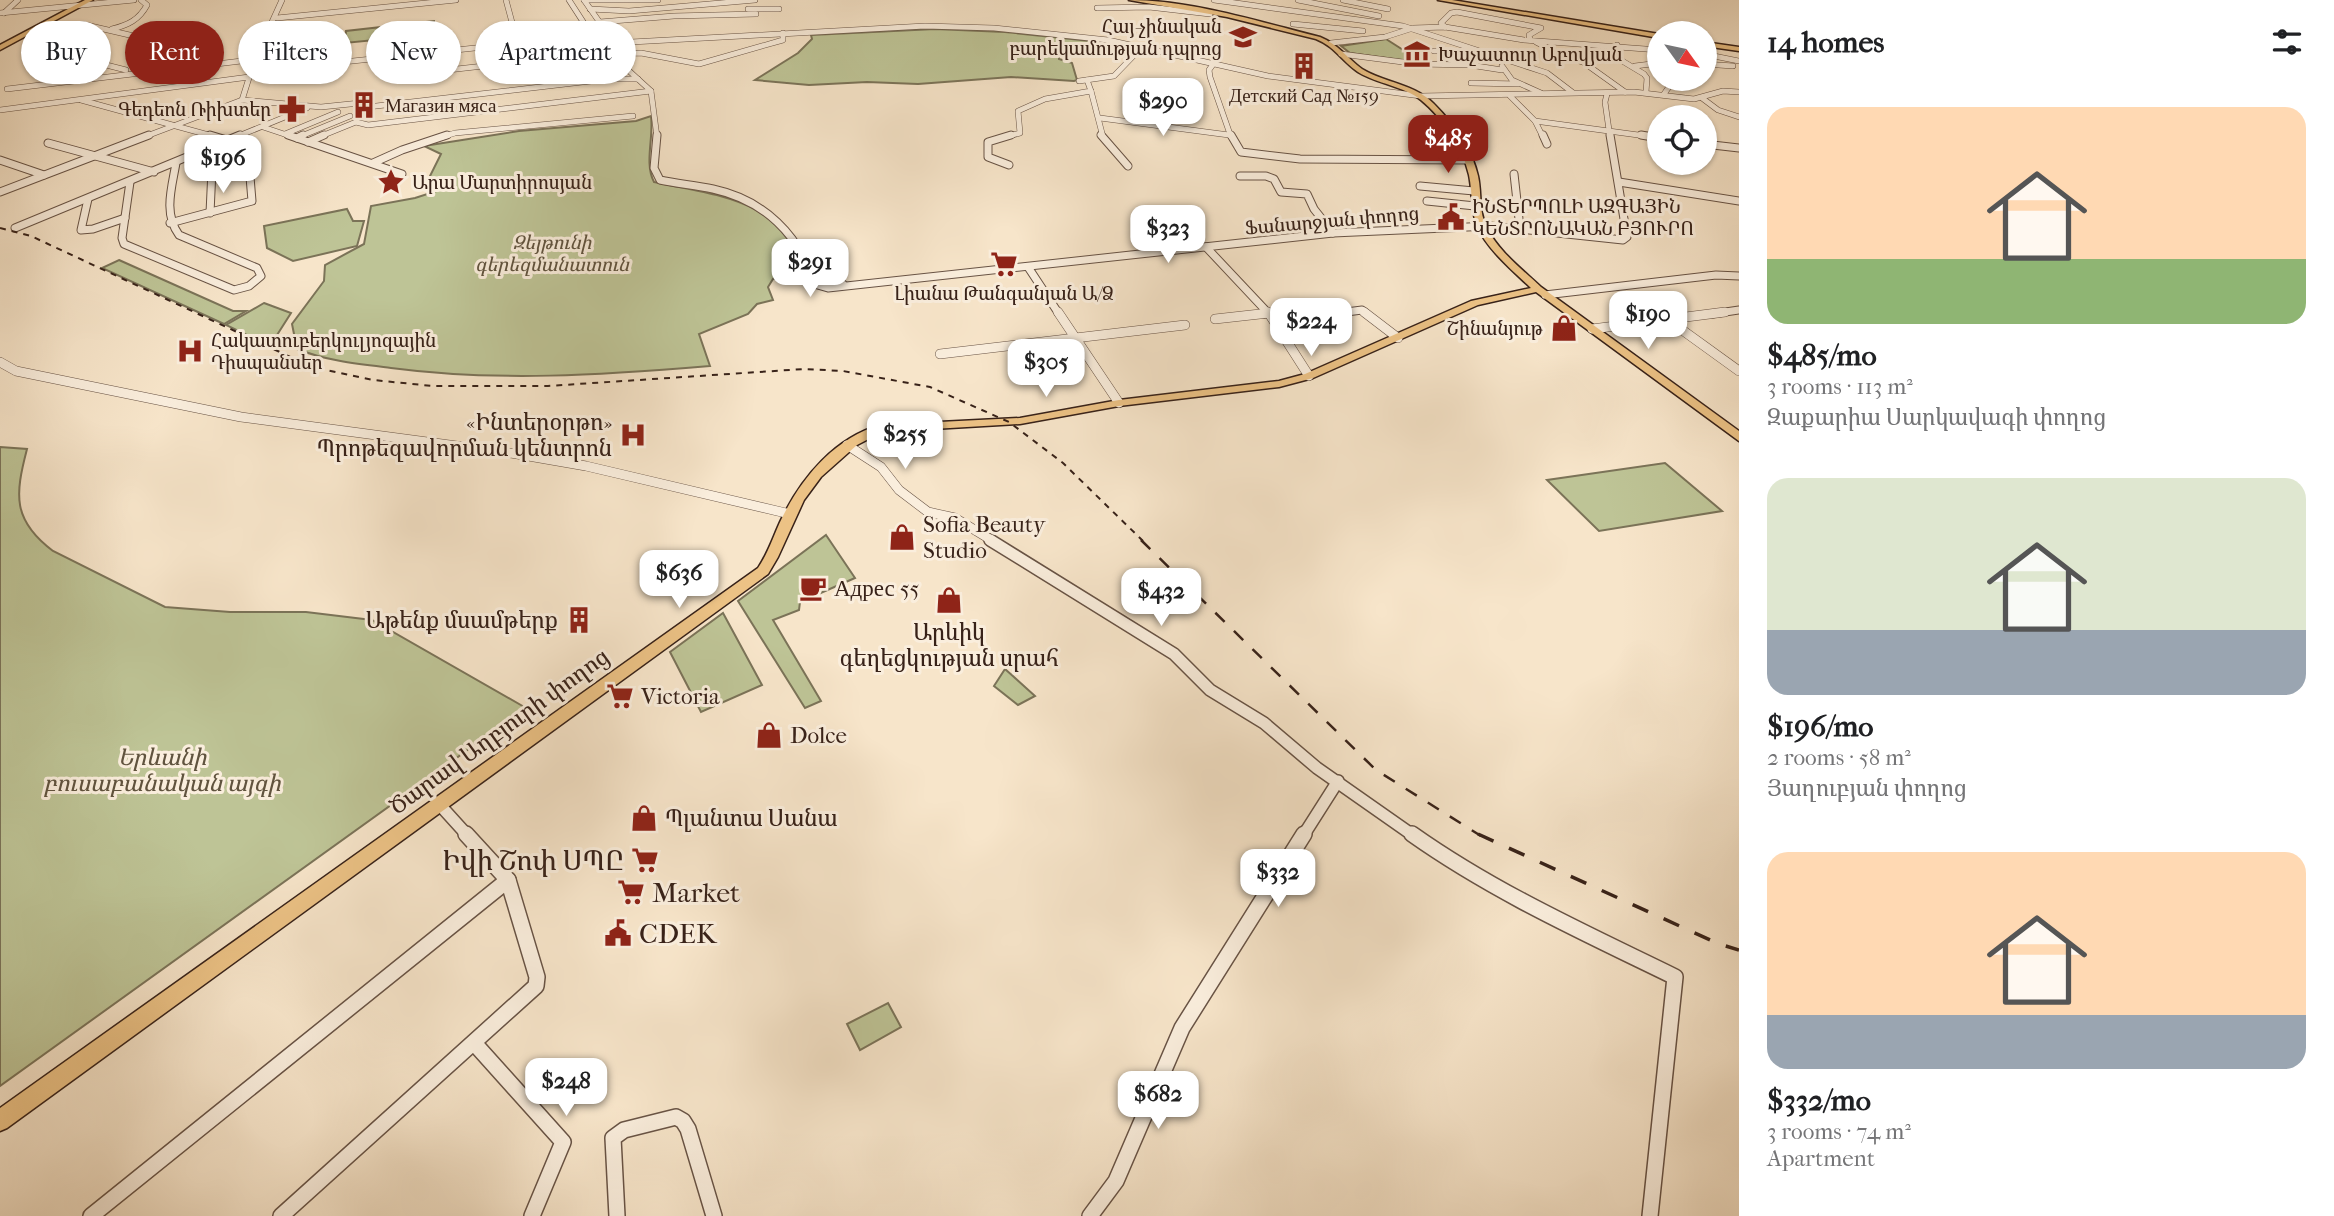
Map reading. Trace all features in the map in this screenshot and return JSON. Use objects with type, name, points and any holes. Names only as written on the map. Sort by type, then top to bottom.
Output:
[{"type":"main road","points":[[0,46],[90,0]]},
{"type":"main road","points":[[1132,0],[1290,27],[1331,43],[1360,70],[1420,95],[1465,149],[1470,160],[1475,206],[1481,226],[1511,265],[1592,330],[1739,436]]},
{"type":"main road","points":[[1441,0],[1612,27]]},
{"type":"main road","points":[[1453,0],[1647,33]]},
{"type":"main road","points":[[1717,44],[1739,48]]},
{"type":"main road","name":"Ծարավ Աղբյուրի փողոց","points":[[0,1121],[762,571],[774,557],[790,514],[806,486],[860,435],[880,429],[1009,422],[1119,403],[1279,384],[1309,376],[1475,303],[1542,292]]},
{"type":"street","points":[[2,13],[18,0]]},
{"type":"street","points":[[2,13],[123,0]]},
{"type":"street","points":[[79,4],[134,0]]},
{"type":"street","points":[[112,29],[130,23],[144,14],[147,5],[141,0]]},
{"type":"street","points":[[275,21],[284,0]]},
{"type":"street","points":[[274,21],[284,0]]},
{"type":"street","points":[[277,18],[456,0]]},
{"type":"street","points":[[506,0],[511,21]]},
{"type":"street","points":[[571,0],[581,21]]},
{"type":"street","points":[[584,0],[658,0]]},
{"type":"street","points":[[584,0],[599,21]]},
{"type":"street","points":[[607,21],[755,0]]},
{"type":"street","points":[[1214,0],[1409,28],[1547,73],[1572,92]]},
{"type":"street","points":[[1363,31],[1290,27],[1300,0],[1379,16]]},
{"type":"street","points":[[1343,0],[1388,9]]},
{"type":"street","points":[[1097,8],[1149,7],[1227,15]]},
{"type":"street","points":[[590,9],[756,14]]},
{"type":"street","points":[[719,13],[779,9]]},
{"type":"street","points":[[1446,27],[1441,23],[1451,13],[1457,12],[1541,28],[1529,35],[1530,40]]},
{"type":"street","points":[[719,13],[719,37]]},
{"type":"street","points":[[1529,15],[1534,20],[1532,25]]},
{"type":"street","points":[[636,41],[924,26],[1010,29],[1119,41],[1298,81],[1420,95]]},
{"type":"street","points":[[719,37],[925,26],[994,28],[1076,35],[1143,46],[1299,82],[1420,95],[1510,96],[1572,92],[1646,92],[1702,98],[1723,90],[1739,92]]},
{"type":"street","points":[[1331,43],[1385,37],[1409,28],[1446,27],[1593,47],[1602,44],[1647,49]]},
{"type":"street","points":[[112,29],[125,32]]},
{"type":"street","points":[[1462,29],[1466,38],[1497,52],[1502,70]]},
{"type":"street","points":[[636,53],[699,64],[783,40],[783,33]]},
{"type":"street","points":[[1530,40],[1565,57],[1583,62],[1625,92]]},
{"type":"street","points":[[1128,166],[1101,135],[1100,118],[1091,91],[1083,80],[1116,74],[1143,46]]},
{"type":"street","points":[[1617,46],[1614,56],[1647,78],[1646,92]]},
{"type":"street","points":[[352,62],[475,48]]},
{"type":"street","points":[[1434,51],[1442,51],[1448,59],[1460,65]]},
{"type":"street","points":[[1341,54],[1418,64],[1502,70],[1519,84],[1543,94]]},
{"type":"street","points":[[1717,57],[1739,61]]},
{"type":"street","points":[[1214,63],[1209,70],[1209,79],[1229,135],[1241,152],[1281,159],[1470,160]]},
{"type":"street","points":[[1632,66],[1647,64]]},
{"type":"street","points":[[1717,65],[1739,66]]},
{"type":"street","points":[[1643,66],[1647,68]]},
{"type":"street","points":[[7,89],[125,73]]},
{"type":"street","points":[[0,110],[238,76]]},
{"type":"street","points":[[638,79],[651,91]]},
{"type":"street","points":[[1471,83],[1519,84]]},
{"type":"street","points":[[242,100],[248,84]]},
{"type":"street","points":[[359,108],[530,84]]},
{"type":"street","points":[[297,138],[355,119],[623,87],[621,84]]},
{"type":"street","points":[[25,106],[34,85]]},
{"type":"street","points":[[0,192],[242,100],[324,108],[368,125],[651,91]]},
{"type":"street","name":"Ֆանարջյան փողոց","points":[[651,91],[657,136],[654,168],[660,180],[742,198],[777,220],[791,233],[805,254],[814,285],[820,288],[1332,233],[1481,226],[1626,239],[1605,102],[1607,94]]},
{"type":"street","points":[[1009,165],[988,157],[988,142],[1020,133],[1018,111],[1042,97],[1091,91]]},
{"type":"street","points":[[1510,96],[1535,121],[1547,144]]},
{"type":"street","points":[[1702,98],[1718,110],[1739,117]]},
{"type":"street","points":[[77,99],[230,141]]},
{"type":"street","points":[[274,131],[324,108],[360,103],[355,119],[308,142]]},
{"type":"street","points":[[15,228],[310,106]]},
{"type":"street","points":[[285,134],[338,112]]},
{"type":"street","points":[[373,163],[427,141],[472,130],[495,131],[633,116]]},
{"type":"street","points":[[1100,118],[1229,135]]},
{"type":"street","points":[[1535,121],[1647,136]]},
{"type":"street","points":[[263,127],[402,174]]},
{"type":"street","points":[[170,223],[252,201],[247,141],[240,137]]},
{"type":"street","points":[[48,143],[154,172]]},
{"type":"street","points":[[1717,145],[1739,148]]},
{"type":"street","points":[[209,212],[212,148]]},
{"type":"street","points":[[0,160],[44,175]]},
{"type":"street","points":[[130,182],[124,244],[236,290],[249,286],[261,276],[257,268],[179,235],[170,223],[176,163]]},
{"type":"street","points":[[1514,174],[1520,228]]},
{"type":"street","points":[[1240,176],[1274,178],[1281,192],[1307,194],[1314,209],[1332,233]]},
{"type":"street","points":[[1619,183],[1739,201]]},
{"type":"street","points":[[1420,186],[1475,191]]},
{"type":"street","points":[[88,199],[81,230],[93,229],[125,218]]},
{"type":"street","points":[[1427,201],[1475,206]]},
{"type":"street","points":[[1206,247],[1271,317],[1309,376]]},
{"type":"street","points":[[1028,267],[1119,403]]},
{"type":"street","name":"Ծարավ Աղբյուրի փողոց","points":[[1542,292],[1716,275],[1739,276]]},
{"type":"street","points":[[1592,330],[1739,310]]},
{"type":"street","points":[[1215,319],[1365,311],[1398,338]]},
{"type":"street","points":[[1667,319],[1739,371]]},
{"type":"street","points":[[940,354],[1185,325]]},
{"type":"street","points":[[0,362],[16,371],[241,416],[517,453],[586,466],[790,514]]},
{"type":"street","points":[[847,445],[881,467],[899,490],[928,512],[956,519],[1174,654],[1210,690],[1264,723],[1296,753],[1446,858],[1516,899],[1675,977],[1650,1216]]},
{"type":"street","points":[[1090,1216],[1116,1181],[1182,1028],[1338,781]]},
{"type":"street","points":[[281,1216],[475,1044],[531,992],[538,981],[508,880],[439,804]]},
{"type":"street","points":[[91,1216],[508,880]]},
{"type":"street","points":[[475,1044],[563,1142],[532,1216]]},
{"type":"street","points":[[617,1216],[613,1138],[624,1130],[676,1118],[683,1121],[688,1129],[714,1216]]},
{"type":"green space","points":[[366,29],[366,41],[352,42],[352,30]]},
{"type":"green space","points":[[935,29],[1005,32],[1100,42],[1085,44],[1059,56],[1059,59],[1072,63],[1077,80],[1074,81],[1011,77],[918,84],[867,82],[809,85],[755,80],[798,53],[812,39],[811,35]]},
{"type":"green space","points":[[1386,39],[1422,62],[1437,63],[1429,64],[1350,53],[1341,46]]},
{"type":"green space","name":"Զեյթունի գերեզմանատուն","points":[[651,116],[649,158],[654,182],[725,197],[764,215],[781,229],[808,273],[773,279],[768,287],[773,300],[757,304],[748,314],[699,334],[710,366],[550,376],[471,375],[355,363],[297,349],[292,324],[324,281],[325,265],[364,244],[371,206],[437,191],[430,176],[441,154],[424,146],[519,131],[636,121]]},
{"type":"green space","points":[[347,209],[353,221],[364,221],[357,246],[293,261],[267,248],[264,226]]},
{"type":"green space","points":[[119,260],[233,311],[246,311],[224,324],[102,268]]},
{"type":"green space","points":[[264,303],[291,313],[270,346],[226,325]]},
{"type":"green space","name":"Երևանի բուսաբանական այգի","points":[[0,447],[27,449],[20,480],[20,506],[30,528],[40,540],[53,551],[165,607],[230,612],[306,612],[372,620],[526,708],[0,1086]]},
{"type":"green space","points":[[1665,463],[1722,511],[1599,531],[1547,480]]},
{"type":"green space","points":[[826,535],[855,578],[800,602],[799,610],[773,620],[821,701],[805,708],[738,601]]},
{"type":"green space","points":[[723,613],[762,685],[701,712],[670,652]]},
{"type":"green space","points":[[1005,669],[1035,696],[1018,705],[994,686]]},
{"type":"green space","points":[[888,1003],[901,1027],[860,1050],[847,1024]]},
{"type":"railway","points":[[0,228],[31,236],[312,367],[373,380],[433,386],[548,386],[804,369],[843,371],[930,387],[1009,422],[1063,463],[1143,541]]},
{"type":"railway","points":[[1141,540],[1376,770],[1481,836]]},
{"type":"railway","points":[[1478,834],[1719,944],[1739,950]]},
{"type":"place","name":"Հայ-չինական բարեկամության դպրոց","points":[[1243,37]]},
{"type":"place","name":"Խաչատուր Աբովյան","points":[[1417,54]]},
{"type":"place","name":"Детский Сад №159","points":[[1304,66]]},
{"type":"place","name":"Магазин мяса","points":[[364,105]]},
{"type":"place","name":"Գեդեոն Ռիխտեր","points":[[292,109]]},
{"type":"place","name":"Արա Մարտիրոսյան","points":[[391,182]]},
{"type":"place","name":"ԻՆՏԵՐՊՈԼԻ ԱԶԳԱՅԻՆ ԿԵՆՏՐՈՆԱԿԱՆ ԲՅՈՒՐՈ","points":[[1451,217]]},
{"type":"place","name":"Լիանա Թանգանյան Ա/Ձ","points":[[1004,264]]},
{"type":"place","name":"Շինանյութ","points":[[1564,328]]},
{"type":"place","name":"Հակատուբերկուլյոզային Դիսպանսեր","points":[[190,351]]},
{"type":"place","name":"«Ինտերօրթո» Պրոթեզավորման կենտրոն","points":[[633,435]]},
{"type":"place","name":"Sofia Beauty Studio","points":[[902,537]]},
{"type":"place","name":"Адрес 55","points":[[813,588]]},
{"type":"place","name":"Արևիկ գեղեցկության սրահ","points":[[949,600]]},
{"type":"place","name":"Աթենք մսամթերք","points":[[579,620]]},
{"type":"place","name":"Victoria","points":[[620,696]]},
{"type":"place","name":"Dolce","points":[[769,735]]},
{"type":"place","name":"Պլանտա Սանա","points":[[644,818]]},
{"type":"place","name":"Իվի Շոփ ՍՊԸ","points":[[645,860]]},
{"type":"place","name":"Market","points":[[631,892]]},
{"type":"place","name":"CDEK","points":[[618,933]]}]
